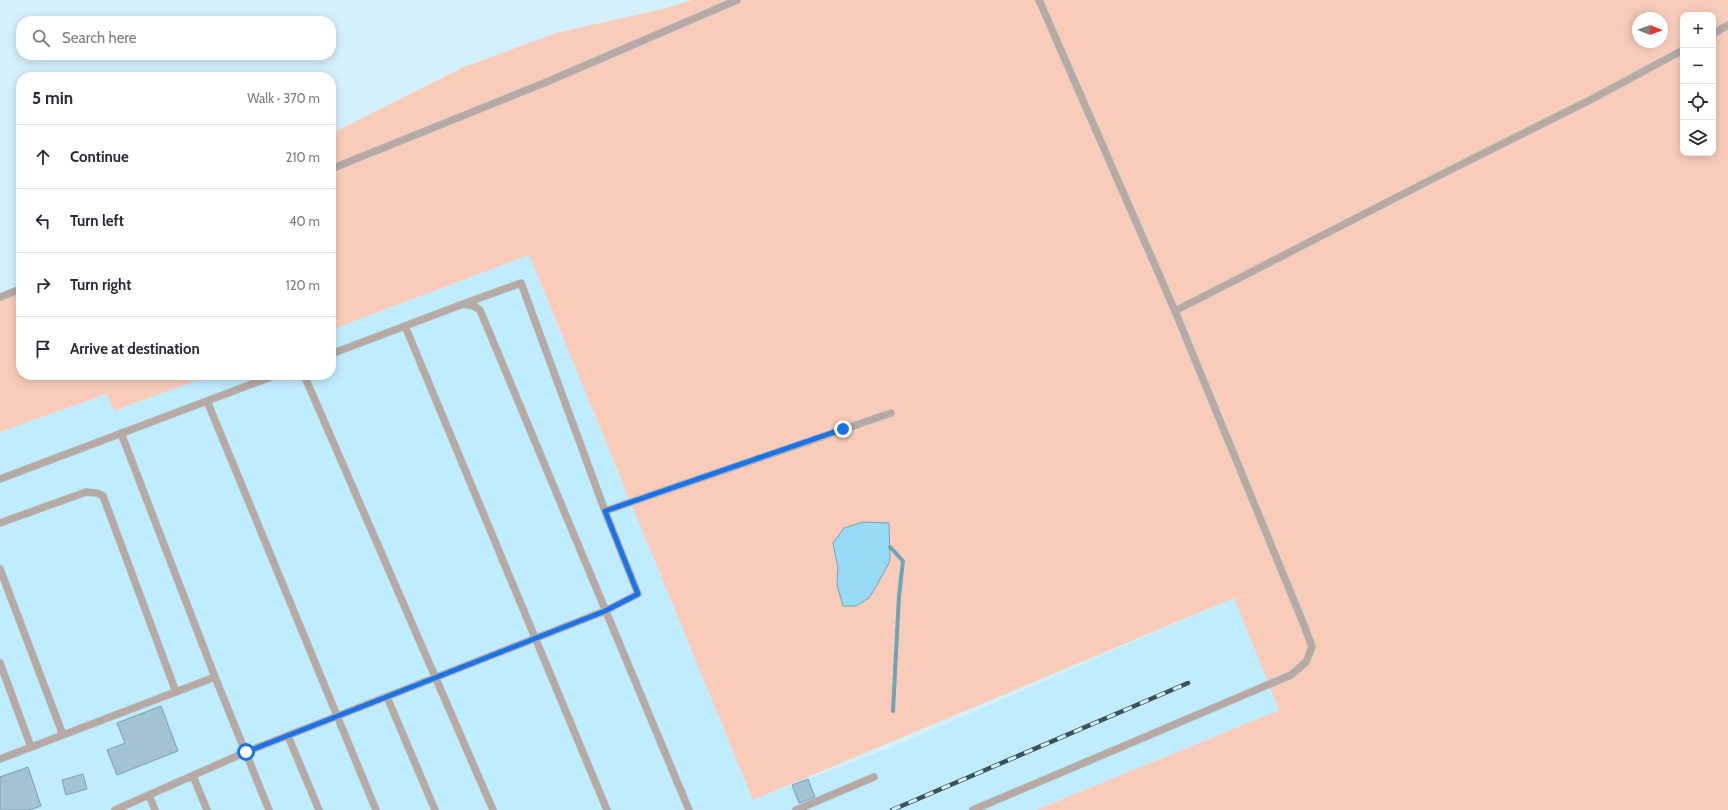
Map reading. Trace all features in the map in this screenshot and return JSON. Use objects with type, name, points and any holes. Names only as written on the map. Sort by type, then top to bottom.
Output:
[{"type":"lane","points":[[336,167],[549,81],[738,0]]},
{"type":"lane","points":[[973,810],[1291,675],[1306,662],[1312,647],[1175,311],[1040,0]]},
{"type":"lane","points":[[1716,32],[1728,25]]},
{"type":"lane","points":[[1175,311],[1592,99],[1680,52]]},
{"type":"lane","points":[[115,810],[246,752],[605,611],[638,594],[605,511],[521,283],[336,352]]},
{"type":"lane","points":[[0,298],[16,291]]},
{"type":"lane","points":[[463,304],[474,306],[480,310],[689,810]]},
{"type":"lane","points":[[405,326],[606,810]]},
{"type":"lane","points":[[0,479],[263,380]]},
{"type":"lane","points":[[306,380],[493,810]]},
{"type":"lane","points":[[207,401],[376,810]]},
{"type":"lane","points":[[605,511],[890,413]]},
{"type":"lane","points":[[121,433],[215,677],[269,810]]},
{"type":"lane","points":[[0,523],[86,492],[97,493],[103,496],[176,692]]},
{"type":"lane","points":[[0,569],[63,735]]},
{"type":"lane","points":[[0,663],[32,747]]},
{"type":"lane","points":[[1,756],[32,747],[215,677]]},
{"type":"lane","points":[[387,697],[435,810]]},
{"type":"lane","points":[[288,736],[319,810]]},
{"type":"lane","points":[[194,776],[207,810]]},
{"type":"lane","points":[[796,810],[874,776]]},
{"type":"lane","points":[[149,795],[155,810]]},
{"type":"shaded area","points":[[692,0],[1728,0],[1728,810],[1036,810],[1279,710],[1234,598],[753,800],[529,255],[336,328],[336,131],[464,67],[556,33],[663,9]]},
{"type":"shaded area","points":[[529,255],[753,800],[903,743],[1234,598],[1279,710],[1036,810],[0,810],[0,432],[107,394],[114,411],[198,380],[336,380],[336,328]]},
{"type":"shaded area","points":[[16,291],[16,380],[198,380],[114,411],[107,394],[0,432],[0,299]]},
{"type":"shaded area","points":[[863,522],[889,523],[890,561],[869,598],[856,606],[843,606],[837,585],[838,568],[833,543],[844,528]]},
{"type":"building","points":[[161,706],[178,751],[117,775],[107,750],[125,743],[117,723]]},
{"type":"building","points":[[28,767],[41,806],[29,810],[0,810],[0,777]]},
{"type":"building","points":[[83,774],[87,789],[66,795],[62,780]]},
{"type":"building","points":[[808,779],[815,797],[799,803],[792,785]]},
{"type":"waterway","points":[[890,547],[903,561],[899,596],[893,711]]},
{"type":"railway","points":[[892,810],[1188,683]]},
{"type":"route","points":[[246,752],[605,611],[638,594],[605,511],[843,429]]}]
